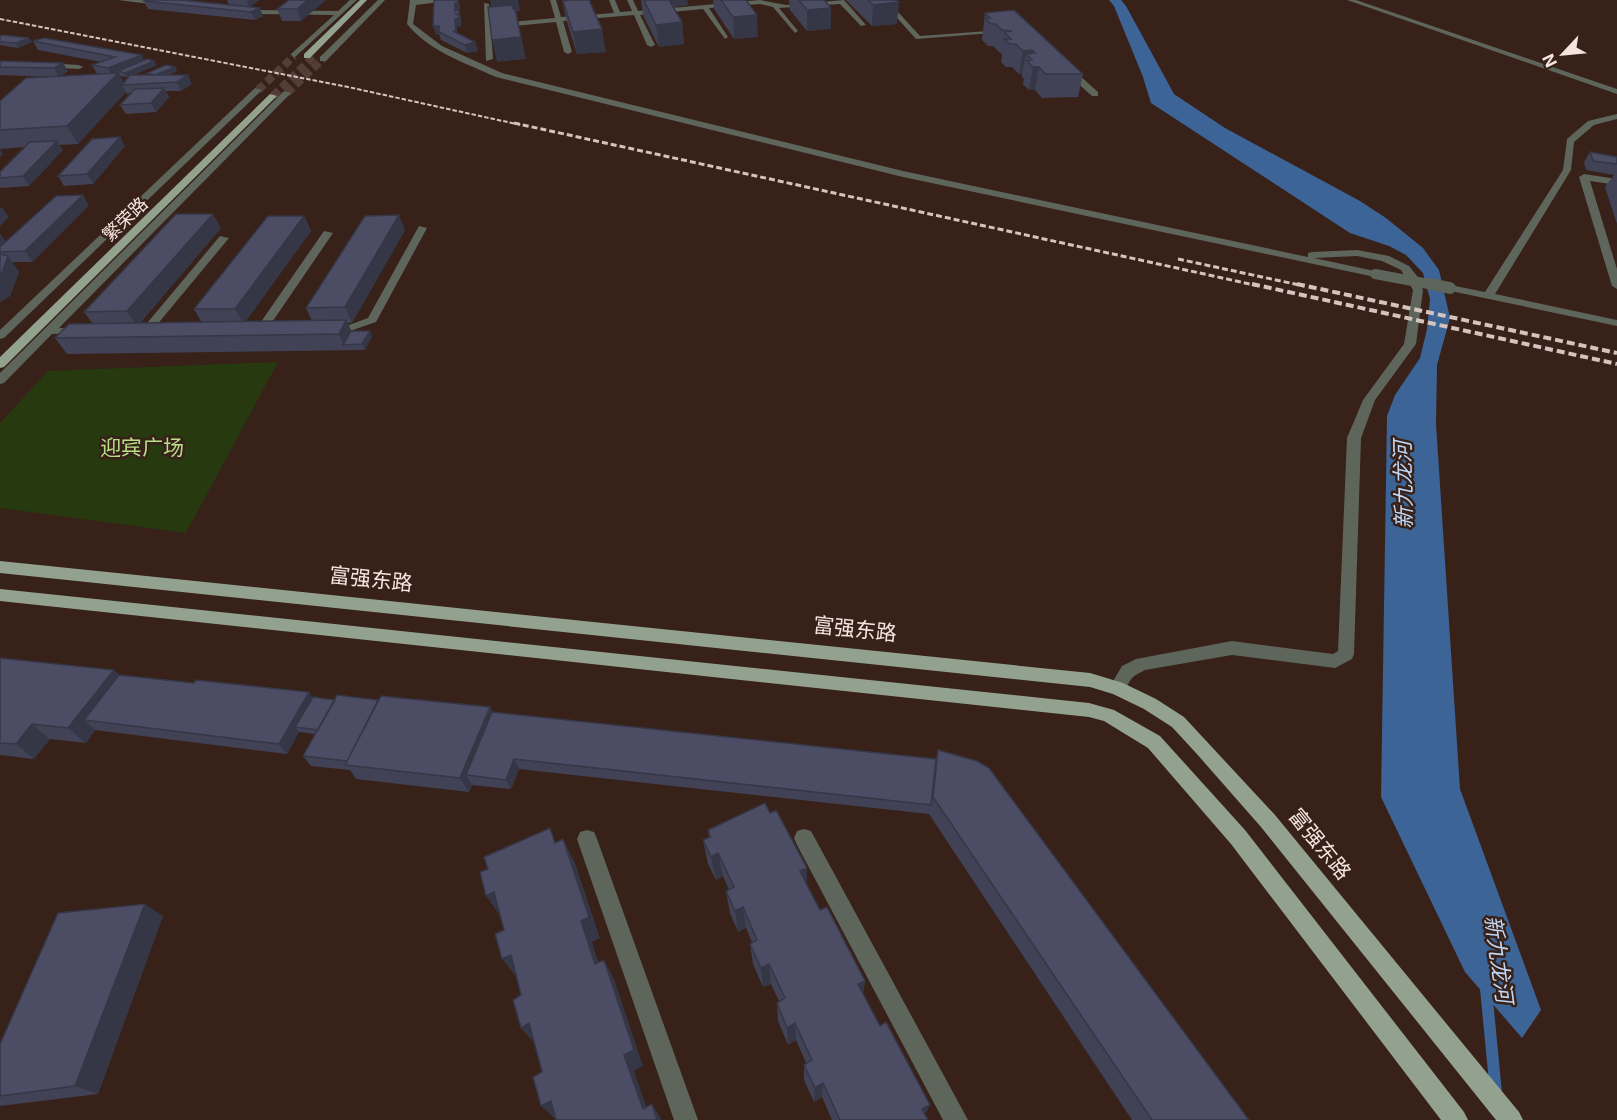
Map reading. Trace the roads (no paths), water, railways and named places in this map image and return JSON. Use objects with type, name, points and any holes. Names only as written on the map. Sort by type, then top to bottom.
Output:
[{"type":"main road","points":[[364,0],[310,56],[371,0]]},
{"type":"main road","name":"繁荣路","points":[[0,352],[266,94]]},
{"type":"main road","name":"繁荣路","points":[[0,364],[266,94]]},
{"type":"main road","name":"富强东路","points":[[0,567],[1090,680],[1117,688],[1150,704],[1178,722],[1202,747],[1268,821],[1511,1120]]},
{"type":"main road","points":[[0,595],[688,666],[1089,710],[1108,715],[1154,742],[1230,828],[1456,1120]]},
{"type":"street","points":[[121,0],[179,6]]},
{"type":"street","points":[[294,56],[354,0]]},
{"type":"street","points":[[323,59],[382,0]]},
{"type":"street","points":[[453,0],[412,2],[410,24],[420,34],[454,54],[500,75],[903,174],[1617,323]]},
{"type":"street","points":[[553,0],[568,52]]},
{"type":"street","points":[[612,0],[618,15]]},
{"type":"street","points":[[630,0],[651,45]]},
{"type":"street","points":[[884,0],[918,38],[1013,31]]},
{"type":"street","points":[[1350,0],[1617,92]]},
{"type":"street","points":[[487,27],[727,3],[760,2],[777,6],[841,1],[863,25]]},
{"type":"street","points":[[486,4],[489,59]]},
{"type":"street","points":[[777,6],[776,8],[795,32]]},
{"type":"street","points":[[281,14],[289,7]]},
{"type":"street","points":[[705,7],[725,37]]},
{"type":"street","points":[[237,11],[281,14],[341,13]]},
{"type":"street","points":[[1060,62],[1095,94]]},
{"type":"street","points":[[35,65],[80,67]]},
{"type":"street","points":[[0,380],[287,93]]},
{"type":"street","points":[[0,336],[266,94]]},
{"type":"street","points":[[1488,296],[1567,170],[1570,141],[1591,123],[1617,116]]},
{"type":"street","points":[[1617,182],[1584,177],[1617,286]]},
{"type":"street","points":[[317,328],[350,328],[372,320],[422,228]]},
{"type":"street","points":[[262,329],[328,233]]},
{"type":"street","points":[[147,330],[224,238]]},
{"type":"street","points":[[1117,688],[1128,671],[1142,664],[1233,648],[1335,661],[1346,654],[1354,438],[1369,400],[1410,344],[1418,290],[1412,276],[1405,268],[1385,258],[1357,253],[1290,256]]},
{"type":"street","points":[[49,331],[93,331]]},
{"type":"street","points":[[804,838],[956,1120]]},
{"type":"street","points":[[587,839],[686,1120]]},
{"type":"water","points":[[1109,0],[1121,0],[1126,6],[1174,94],[1225,128],[1360,201],[1386,218],[1423,248],[1439,270],[1450,318],[1437,365],[1436,424],[1460,789],[1541,1010],[1522,1038],[1465,972],[1381,797],[1387,416],[1395,395],[1420,358],[1427,329],[1430,299],[1423,273],[1406,255],[1389,246],[1350,233],[1151,103],[1143,77],[1114,6]]},
{"type":"waterway","name":"新九龙河","points":[[1486,989],[1496,1093]]},
{"type":"tunnel","points":[[258,90],[294,56]]},
{"type":"tunnel","points":[[273,96],[314,56]]},
{"type":"tunnel","points":[[287,93],[323,59]]},
{"type":"railway","points":[[0,19],[348,87],[521,125]]},
{"type":"railway","points":[[514,123],[1259,286]]},
{"type":"railway","points":[[1178,259],[1304,286]]},
{"type":"railway","points":[[1252,284],[1617,364]]},
{"type":"railway","points":[[1297,284],[1617,353]]},
{"type":"park label","name":"迎宾广场","points":[[142,447]]}]
